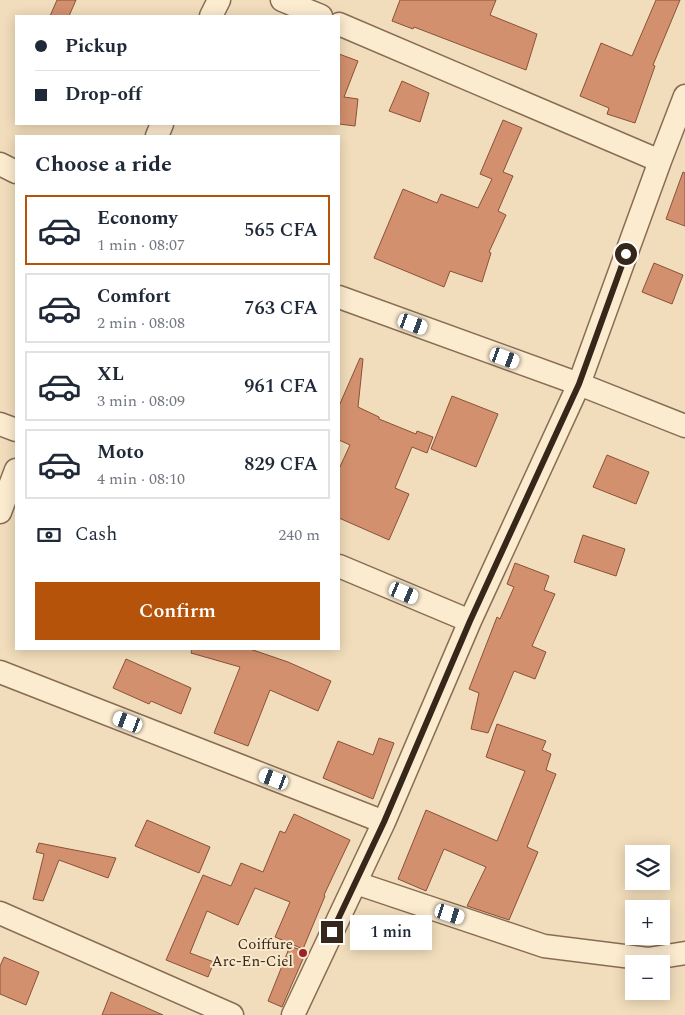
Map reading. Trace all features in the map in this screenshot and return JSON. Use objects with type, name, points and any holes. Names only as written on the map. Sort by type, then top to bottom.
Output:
[{"type":"street","points":[[212,15],[219,0]]},
{"type":"street","points":[[282,0],[319,15]]},
{"type":"street","points":[[340,24],[660,160]]},
{"type":"street","points":[[293,1015],[384,822],[470,621],[579,384],[685,96]]},
{"type":"street","points":[[0,164],[15,172]]},
{"type":"street","points":[[340,297],[579,384],[685,426]]},
{"type":"street","points":[[0,424],[15,430]]},
{"type":"street","points":[[0,512],[15,473]]},
{"type":"street","points":[[340,566],[470,621]]},
{"type":"street","points":[[0,672],[384,822]]},
{"type":"street","points":[[356,883],[544,946],[648,959],[685,953]]},
{"type":"street","points":[[0,913],[232,1015]]},
{"type":"building","points":[[57,0],[76,0],[69,15],[50,15]]},
{"type":"building","points":[[400,0],[496,0],[490,15],[537,34],[526,70],[414,27],[413,29],[392,21]]},
{"type":"building","points":[[656,0],[680,0],[653,65],[655,66],[635,123],[607,114],[609,108],[580,96],[601,43],[632,56]]},
{"type":"building","points":[[340,54],[358,61],[344,97],[358,99],[355,126],[340,124]]},
{"type":"building","points":[[402,81],[429,93],[420,122],[389,111]]},
{"type":"building","points":[[503,120],[522,128],[503,172],[513,176],[498,211],[506,215],[489,252],[491,253],[482,282],[450,271],[444,287],[374,258],[403,189],[437,203],[441,194],[478,208],[492,179],[480,174]]},
{"type":"building","points":[[683,172],[685,173],[685,226],[666,219]]},
{"type":"building","points":[[654,263],[683,275],[672,304],[642,292]]},
{"type":"building","points":[[360,358],[363,359],[358,407],[379,417],[379,419],[416,434],[417,431],[433,437],[427,453],[412,447],[395,488],[409,494],[389,540],[340,518],[340,467],[350,445],[340,440],[340,404]]},
{"type":"building","points":[[452,396],[498,414],[476,467],[431,449]]},
{"type":"building","points":[[607,455],[649,472],[636,504],[593,487]]},
{"type":"building","points":[[583,535],[625,549],[616,576],[574,562]]},
{"type":"building","points":[[515,563],[549,576],[544,590],[555,594],[532,646],[546,652],[535,679],[514,671],[488,733],[471,729],[479,693],[469,689],[497,617],[500,619],[514,587],[507,584]]},
{"type":"building","points":[[192,650],[253,650],[288,662],[331,681],[318,711],[270,690],[248,746],[214,733],[240,667],[191,653]]},
{"type":"building","points":[[126,659],[191,688],[181,714],[151,701],[149,704],[113,688]]},
{"type":"building","points":[[497,724],[546,741],[542,750],[551,754],[546,770],[556,774],[527,847],[538,852],[509,920],[467,906],[486,867],[444,849],[426,891],[398,879],[426,810],[497,841],[525,771],[486,757]]},
{"type":"building","points":[[379,738],[394,743],[373,799],[323,778],[338,741],[373,755]]},
{"type":"building","points":[[294,814],[350,840],[324,895],[303,949],[275,937],[290,902],[255,888],[238,925],[207,911],[190,953],[214,962],[208,977],[166,960],[203,875],[231,886],[241,863],[263,872],[280,831],[285,833]]},
{"type":"building","points":[[147,820],[210,847],[199,873],[135,846]]},
{"type":"building","points":[[39,843],[116,858],[108,878],[59,860],[43,901],[33,899],[44,854],[36,852]]},
{"type":"building","points":[[290,946],[306,952],[282,1007],[268,1001]]},
{"type":"building","points":[[4,957],[39,972],[26,1005],[0,994],[0,966]]},
{"type":"building","points":[[111,992],[163,1015],[102,1015]]},
{"type":"place","name":"Coiffure Arc-En-Ciel","points":[[303,953]]},
{"type":"route","points":[[332,932],[384,822],[470,621],[579,384],[626,254]]}]
